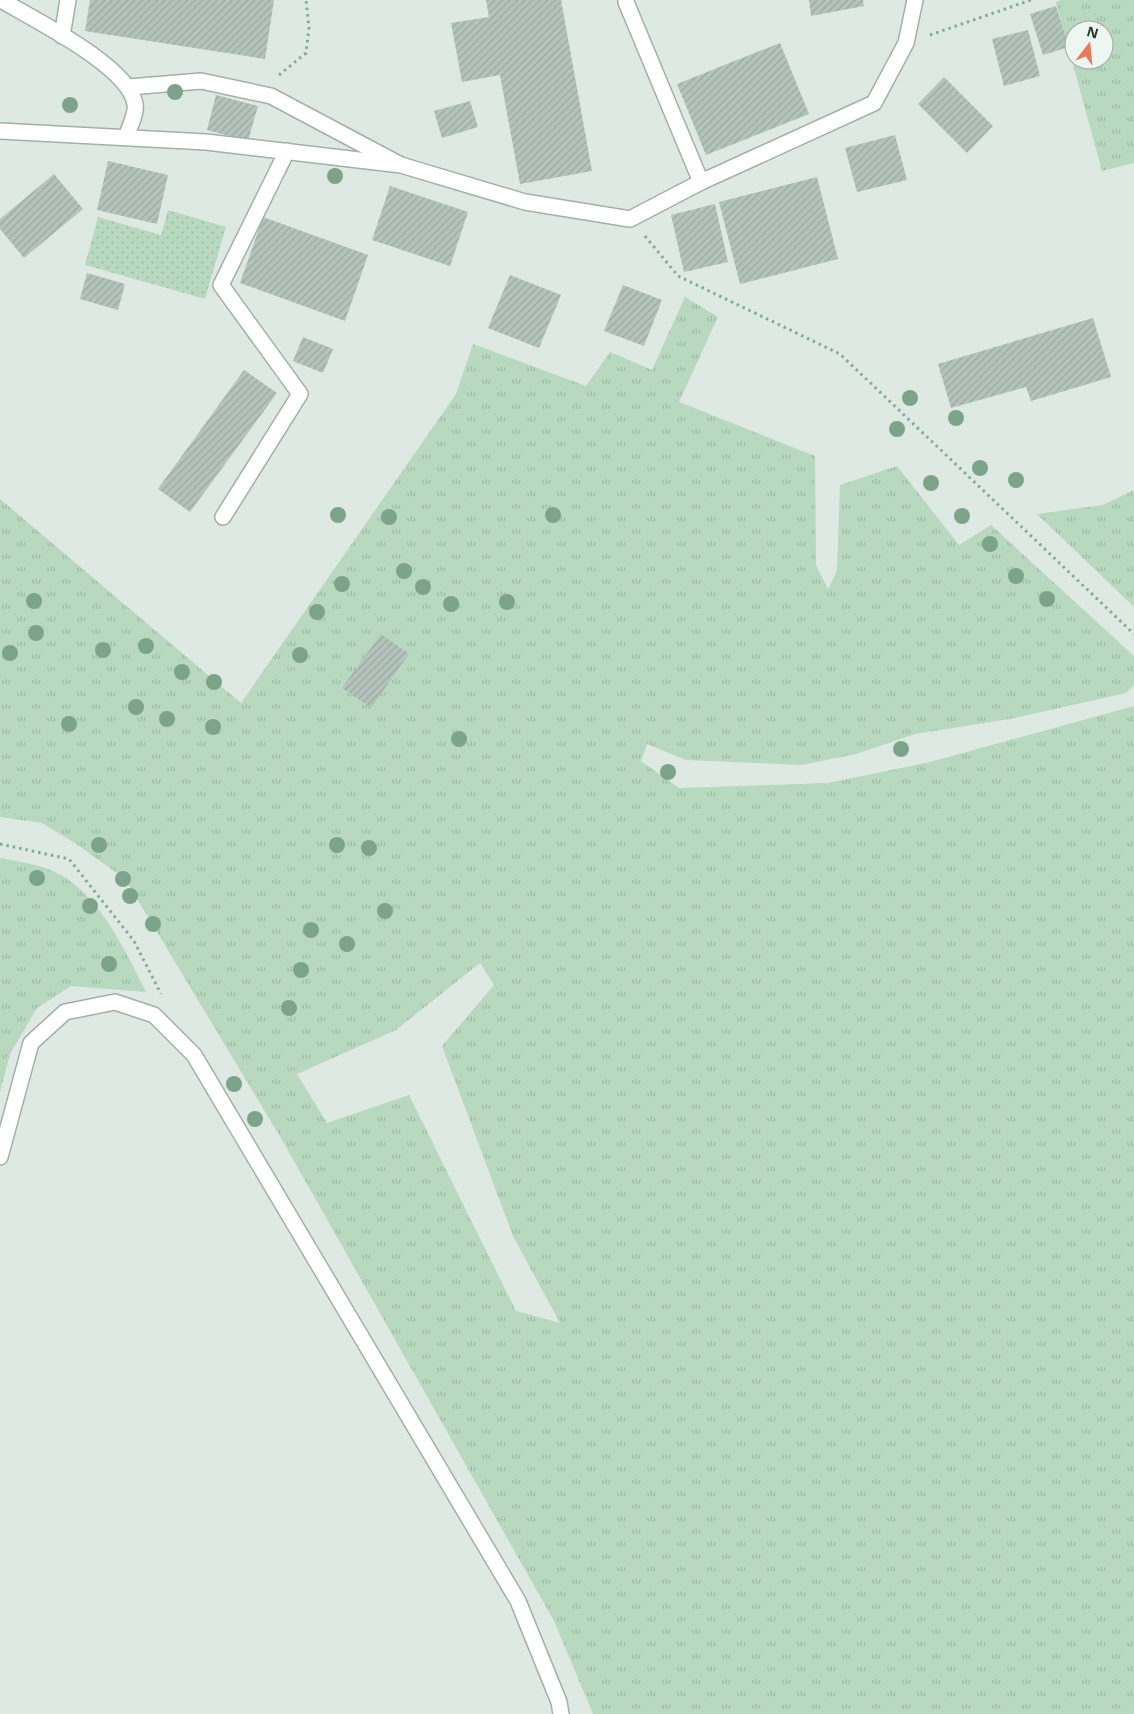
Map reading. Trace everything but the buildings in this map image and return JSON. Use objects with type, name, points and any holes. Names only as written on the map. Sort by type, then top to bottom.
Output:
[{"type":"street","points":[[1,0],[62,36],[83,46],[129,87],[136,106],[126,137]]},
{"type":"street","points":[[62,36],[68,0]]},
{"type":"street","points":[[0,131],[206,142],[401,165],[525,202],[630,219],[701,182],[874,103],[906,43],[915,0]]},
{"type":"street","points":[[626,2],[701,182]]},
{"type":"street","points":[[129,87],[201,82],[271,96],[401,165]]},
{"type":"street","points":[[223,517],[300,394],[222,285],[286,151]]},
{"type":"street","points":[[0,1157],[31,1043],[65,1012],[115,1002],[154,1015],[194,1055],[518,1601],[559,1702],[561,1714]]},
{"type":"path","points":[[271,96],[280,72],[306,53],[309,28],[306,0]]},
{"type":"path","points":[[906,43],[1031,0]]},
{"type":"path","points":[[630,219],[678,276],[840,354],[1134,634]]},
{"type":"path","points":[[0,844],[69,859],[134,941],[166,1002]]},
{"type":"green space","points":[[1061,0],[1134,0],[1134,163],[1102,171],[1075,70],[1114,70],[1114,20],[1064,20],[1064,31],[1056,2]]},
{"type":"green space","points":[[168,210],[226,227],[205,299],[85,265],[98,217],[161,235]]},
{"type":"green space","points":[[685,297],[718,317],[679,402],[815,456],[816,565],[828,589],[837,571],[840,485],[897,466],[959,545],[991,525],[1134,656],[1134,685],[1126,693],[1010,719],[915,734],[856,754],[802,765],[686,760],[647,744],[641,761],[679,788],[828,783],[930,762],[1134,706],[1134,1714],[593,1714],[554,1621],[281,1138],[125,879],[78,845],[42,823],[0,817],[0,499],[241,703],[456,394],[473,344],[586,386],[610,352],[652,370]],"holes":[[[480,963],[494,985],[442,1046],[513,1236],[560,1323],[516,1311],[409,1095],[327,1123],[297,1074],[396,1030]]]},
{"type":"green space","points":[[1134,490],[1134,607],[1037,514],[1103,505]]},
{"type":"green space","points":[[0,858],[45,868],[63,876],[79,888],[93,903],[118,938],[146,992],[71,986],[37,1008],[10,1054],[0,1092]]}]
